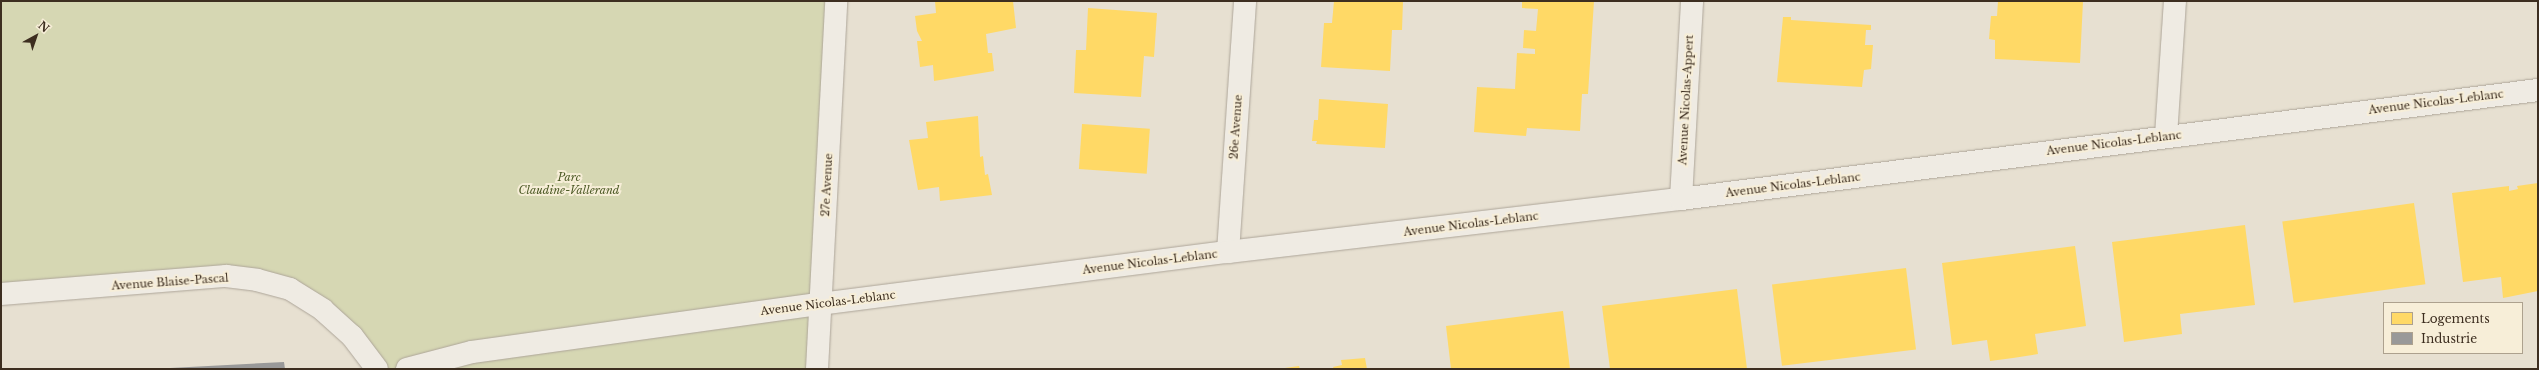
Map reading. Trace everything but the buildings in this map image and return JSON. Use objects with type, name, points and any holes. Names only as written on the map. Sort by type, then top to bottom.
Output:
[{"type":"street","name":"27e Avenue","points":[[817,369],[836,1]]},
{"type":"street","name":"26e Avenue","points":[[1228,252],[1245,1]]},
{"type":"street","name":"Avenue Nicolas-Appert","points":[[1681,200],[1692,1]]},
{"type":"street","points":[[2166,136],[2175,1]]},
{"type":"street","name":"Avenue Nicolas-Leblanc","points":[[407,369],[472,352],[820,304],[1228,252],[1681,200],[2166,136],[2538,90]]},
{"type":"street","name":"Avenue Blaise-Pascal","points":[[1,294],[226,276],[258,280],[290,289],[323,310],[352,336],[377,369]]},
{"type":"green space","name":"Parc Claudine-Vallerand","points":[[1,1],[837,1],[819,369],[374,369],[290,289],[257,280],[1,294]]}]
